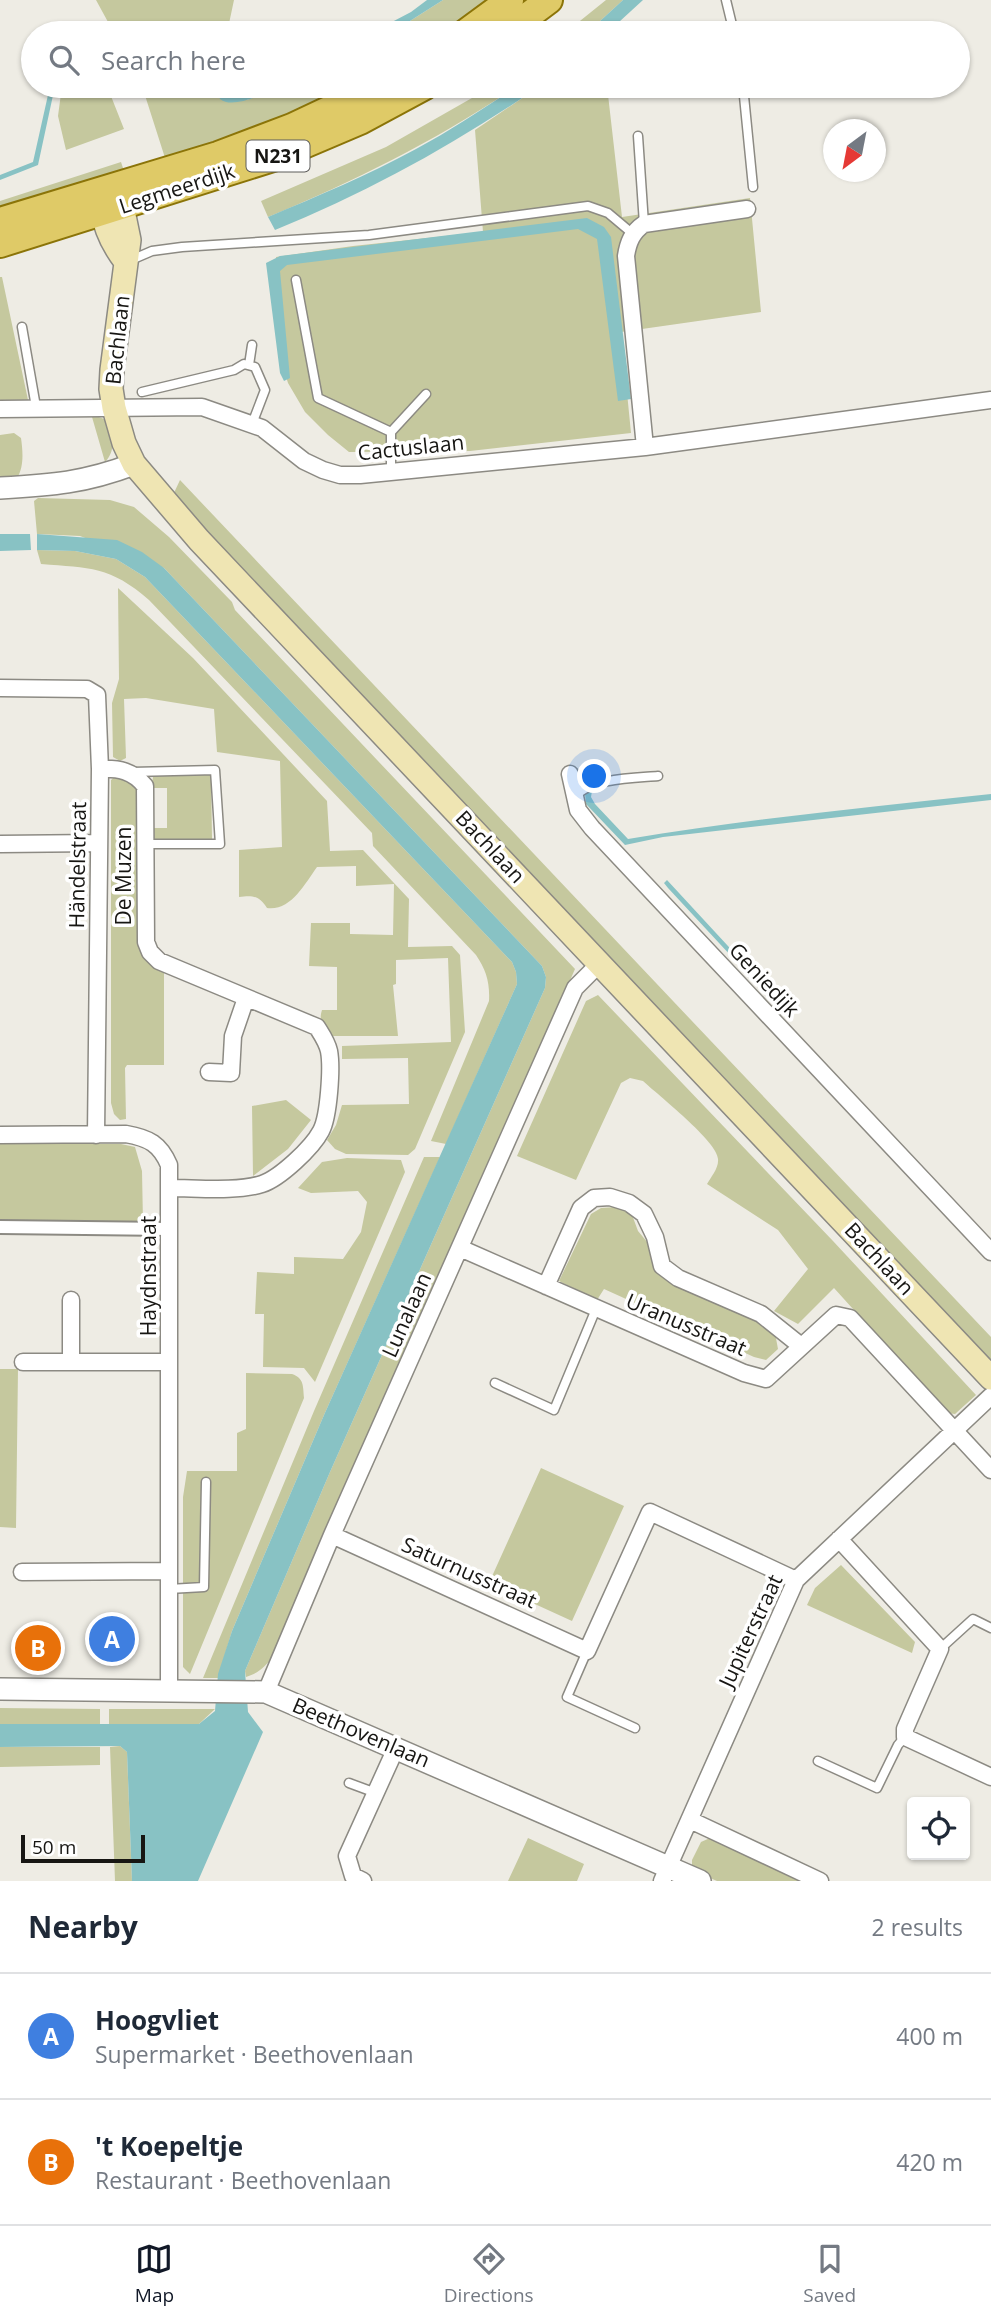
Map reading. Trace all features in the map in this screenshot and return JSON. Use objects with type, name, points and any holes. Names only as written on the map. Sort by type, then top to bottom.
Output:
[{"type":"main road","points":[[481,21],[510,0]]},
{"type":"main road","points":[[521,21],[550,0]]},
{"type":"main road","name":"Legmeerdijk","points":[[0,244],[109,203],[218,155],[292,127],[354,98]]},
{"type":"main road","name":"Legmeerdijk","points":[[0,221],[109,203],[273,158],[360,121],[403,98]]},
{"type":"main road","points":[[109,203],[113,245],[126,262]]},
{"type":"main road","name":"Bachlaan","points":[[126,262],[111,388],[124,443],[134,464],[199,540],[991,1378]]},
{"type":"street","points":[[645,447],[626,256],[638,229],[747,209]]},
{"type":"street","name":"Cactuslaan","points":[[114,408],[202,407],[252,424],[273,435],[304,461],[323,470],[340,475],[360,475],[645,447],[991,400]]},
{"type":"street","points":[[0,409],[114,408]]},
{"type":"street","points":[[0,488],[75,483],[134,464]]},
{"type":"street","name":"Händelstraat","points":[[0,688],[87,688],[97,695],[100,769],[96,1135]]},
{"type":"street","points":[[100,769],[116,768],[129,772]]},
{"type":"street","name":"De Muzen","points":[[129,772],[145,786],[146,942],[150,952],[159,961],[317,1027],[329,1052],[326,1120],[314,1141],[275,1178],[265,1183],[240,1187],[170,1188]]},
{"type":"street","name":"Geniedijk","points":[[570,774],[578,810],[592,828],[991,1252]]},
{"type":"street","points":[[0,844],[98,843]]},
{"type":"street","name":"Lunalaan","points":[[258,1692],[332,1535],[575,988],[600,963]]},
{"type":"street","points":[[209,1072],[231,1073],[233,1037],[246,998]]},
{"type":"street","name":"Haydnstraat","points":[[0,1135],[126,1134],[145,1138],[157,1145],[169,1165],[169,1691]]},
{"type":"street","name":"Uranusstraat","points":[[547,1286],[581,1208],[594,1198],[610,1197],[629,1203],[644,1214],[655,1237],[663,1266],[678,1278],[761,1314],[801,1346]]},
{"type":"street","points":[[0,1227],[169,1229]]},
{"type":"street","name":"Uranusstraat","points":[[460,1248],[744,1373],[766,1379],[836,1315],[850,1318],[954,1430]]},
{"type":"street","points":[[71,1300],[71,1362]]},
{"type":"street","points":[[23,1362],[169,1362]]},
{"type":"street","name":"Jupiterstraat","points":[[665,1874],[796,1580],[991,1396]]},
{"type":"street","points":[[954,1430],[991,1470]]},
{"type":"street","points":[[587,1651],[650,1512],[796,1580]]},
{"type":"street","name":"Saturnusstraat","points":[[332,1535],[587,1651]]},
{"type":"street","points":[[839,1539],[940,1649],[905,1729],[905,1737],[991,1777]]},
{"type":"street","points":[[22,1572],[168,1571]]},
{"type":"street","name":"Beethovenlaan","points":[[0,1689],[258,1692],[396,1748],[665,1874],[700,1881]]},
{"type":"street","points":[[363,1881],[353,1877],[347,1856],[396,1748]]},
{"type":"street","points":[[690,1820],[820,1881]]},
{"type":"lane","points":[[726,0],[731,21]]},
{"type":"lane","points":[[744,98],[753,187]]},
{"type":"lane","points":[[126,262],[152,251],[183,247],[369,235],[588,206],[638,229],[638,136]]},
{"type":"lane","points":[[296,280],[318,398],[391,432]]},
{"type":"lane","points":[[22,327],[36,407]]},
{"type":"lane","points":[[249,365],[252,345]]},
{"type":"lane","points":[[142,392],[234,370],[244,364],[249,365],[255,367],[265,390],[252,424]]},
{"type":"lane","points":[[391,471],[391,432],[426,394]]},
{"type":"lane","points":[[129,772],[215,770],[220,844],[145,844]]},
{"type":"lane","points":[[575,797],[580,791],[607,782],[659,776]]},
{"type":"lane","points":[[495,1383],[554,1409],[596,1309]]},
{"type":"lane","points":[[169,1589],[204,1587],[206,1482]]},
{"type":"lane","points":[[940,1649],[972,1619],[991,1629]]},
{"type":"lane","points":[[587,1651],[567,1697],[635,1728]]},
{"type":"lane","points":[[818,1761],[877,1788],[898,1745],[905,1737]]},
{"type":"lane","points":[[349,1783],[376,1793]]},
{"type":"green space","points":[[96,0],[234,0],[230,21],[107,21]]},
{"type":"green space","points":[[443,0],[500,0],[469,21],[410,21]]},
{"type":"green space","points":[[606,0],[623,0],[600,21],[580,21]]},
{"type":"green space","points":[[60,98],[112,98],[124,129],[66,150],[58,116]]},
{"type":"green space","points":[[146,98],[332,98],[301,111],[166,161]]},
{"type":"green space","points":[[472,98],[498,98],[396,158],[268,217],[261,201],[386,147]]},
{"type":"green space","points":[[522,98],[608,98],[622,217],[750,198],[761,312],[621,332],[631,433],[470,451],[349,452],[305,412],[288,383],[284,370],[276,257],[483,232],[475,130]]},
{"type":"green space","points":[[121,162],[125,174],[0,212],[0,201]]},
{"type":"green space","points":[[2,277],[28,400],[0,401]]},
{"type":"green space","points":[[94,415],[104,419],[110,430],[112,447],[105,462],[92,417]]},
{"type":"green space","points":[[14,433],[21,438],[21,469],[17,478],[0,480],[0,435]]},
{"type":"green space","points":[[180,480],[991,1337],[991,1365],[218,549],[173,495]]},
{"type":"green space","points":[[38,498],[110,500],[134,507],[169,537],[575,969],[274,1655],[262,1669],[246,1677],[245,1671],[330,1472],[545,988],[546,977],[542,966],[164,568],[80,536],[37,534],[34,501]]},
{"type":"green space","points":[[37,550],[75,551],[116,559],[145,577],[512,962],[517,984],[446,1144],[431,1141],[489,1001],[487,976],[476,955],[373,846],[372,833],[149,600],[123,581],[99,571],[41,564]]},
{"type":"green space","points":[[118,588],[193,658],[327,801],[330,851],[363,850],[409,899],[408,947],[452,946],[460,955],[465,1032],[415,1149],[408,1155],[346,1154],[335,1149],[327,1140],[336,1125],[342,1105],[409,1104],[408,1058],[342,1059],[342,1046],[451,1042],[448,958],[396,960],[396,984],[393,985],[398,1036],[331,1036],[322,1024],[321,1014],[322,1010],[337,1010],[337,967],[309,966],[311,923],[350,923],[350,934],[393,935],[394,884],[356,886],[356,866],[317,867],[290,901],[276,908],[267,908],[255,897],[239,897],[239,850],[282,847],[280,761],[217,752],[214,709],[146,698],[124,699],[126,758],[120,761],[113,757],[112,703],[119,679]]},
{"type":"green space","points":[[118,774],[136,783],[140,944],[164,970],[164,1065],[127,1065],[126,1119],[120,1120],[114,1114],[111,1103],[111,780]]},
{"type":"green space","points":[[211,774],[212,839],[154,840],[152,828],[167,828],[167,788],[152,788],[153,776]]},
{"type":"green space","points":[[598,995],[976,1395],[955,1414],[947,1413],[834,1288],[798,1324],[774,1311],[808,1269],[778,1230],[707,1184],[717,1166],[715,1151],[698,1130],[643,1081],[630,1078],[621,1083],[576,1180],[517,1156],[586,1001]]},
{"type":"green space","points":[[286,1100],[311,1120],[288,1149],[253,1176],[252,1106]]},
{"type":"green space","points":[[0,1144],[121,1144],[135,1147],[142,1171],[143,1223],[0,1223]]},
{"type":"green space","points":[[424,1157],[440,1157],[324,1415],[232,1631],[218,1678],[203,1678],[314,1411]]},
{"type":"green space","points":[[347,1158],[401,1160],[405,1172],[315,1382],[304,1368],[263,1367],[264,1314],[255,1314],[257,1272],[294,1274],[294,1257],[343,1259],[361,1232],[367,1202],[358,1191],[311,1193],[298,1188],[322,1162]]},
{"type":"green space","points":[[616,1207],[631,1212],[638,1231],[648,1243],[655,1260],[748,1314],[775,1333],[778,1349],[766,1360],[754,1357],[604,1289],[597,1300],[559,1281],[591,1214],[601,1208]]},
{"type":"green space","points":[[0,1369],[18,1369],[16,1528],[0,1527]]},
{"type":"green space","points":[[246,1373],[292,1374],[302,1383],[304,1398],[190,1674],[183,1667],[183,1497],[187,1471],[237,1471],[237,1433],[246,1429]]},
{"type":"green space","points":[[541,1468],[624,1506],[572,1621],[489,1583]]},
{"type":"green space","points":[[841,1565],[915,1642],[912,1653],[807,1605],[815,1588]]},
{"type":"green space","points":[[0,1708],[100,1709],[100,1724],[0,1724]]},
{"type":"green space","points":[[109,1709],[215,1709],[199,1724],[109,1724]]},
{"type":"green space","points":[[120,1746],[127,1752],[132,1881],[115,1881],[110,1747]]},
{"type":"green space","points":[[0,1747],[100,1747],[100,1765],[0,1767]]},
{"type":"green space","points":[[528,1838],[584,1864],[577,1881],[508,1881]]},
{"type":"green space","points":[[710,1838],[811,1881],[717,1881],[692,1870],[692,1860],[701,1842]]},
{"type":"water","points":[[427,0],[443,0],[410,21],[394,21]]},
{"type":"water","points":[[623,0],[643,0],[620,21],[600,21]]},
{"type":"water","points":[[47,98],[52,98],[38,165],[0,180],[0,175],[33,162]]},
{"type":"water","points":[[220,98],[255,98],[233,103]]},
{"type":"water","points":[[499,98],[522,98],[412,165],[310,215],[275,230],[268,217],[398,159],[455,127]]},
{"type":"water","points":[[587,218],[604,227],[611,237],[631,399],[618,401],[597,239],[578,229],[287,265],[280,271],[290,378],[284,381],[280,373],[266,263],[280,256]]},
{"type":"water","points":[[0,534],[30,534],[31,550],[0,551]]},
{"type":"water","points":[[37,534],[117,540],[142,552],[164,568],[542,966],[546,977],[545,988],[330,1472],[245,1671],[248,1712],[263,1732],[198,1881],[132,1881],[127,1752],[120,1746],[0,1747],[0,1724],[199,1724],[215,1711],[218,1674],[232,1631],[324,1415],[517,984],[516,972],[512,962],[145,577],[116,559],[75,551],[37,550]]},
{"type":"water","points":[[592,791],[591,797],[595,804],[628,839],[764,819],[991,794],[991,800],[663,837],[625,845],[586,804],[585,794]]},
{"type":"water","points":[[667,880],[776,1001],[770,998],[668,888],[664,883]]},
{"type":"place","name":"Hoogvliet","points":[[112,1639]]},
{"type":"place","name":"'t Koepeltje","points":[[38,1648]]}]
